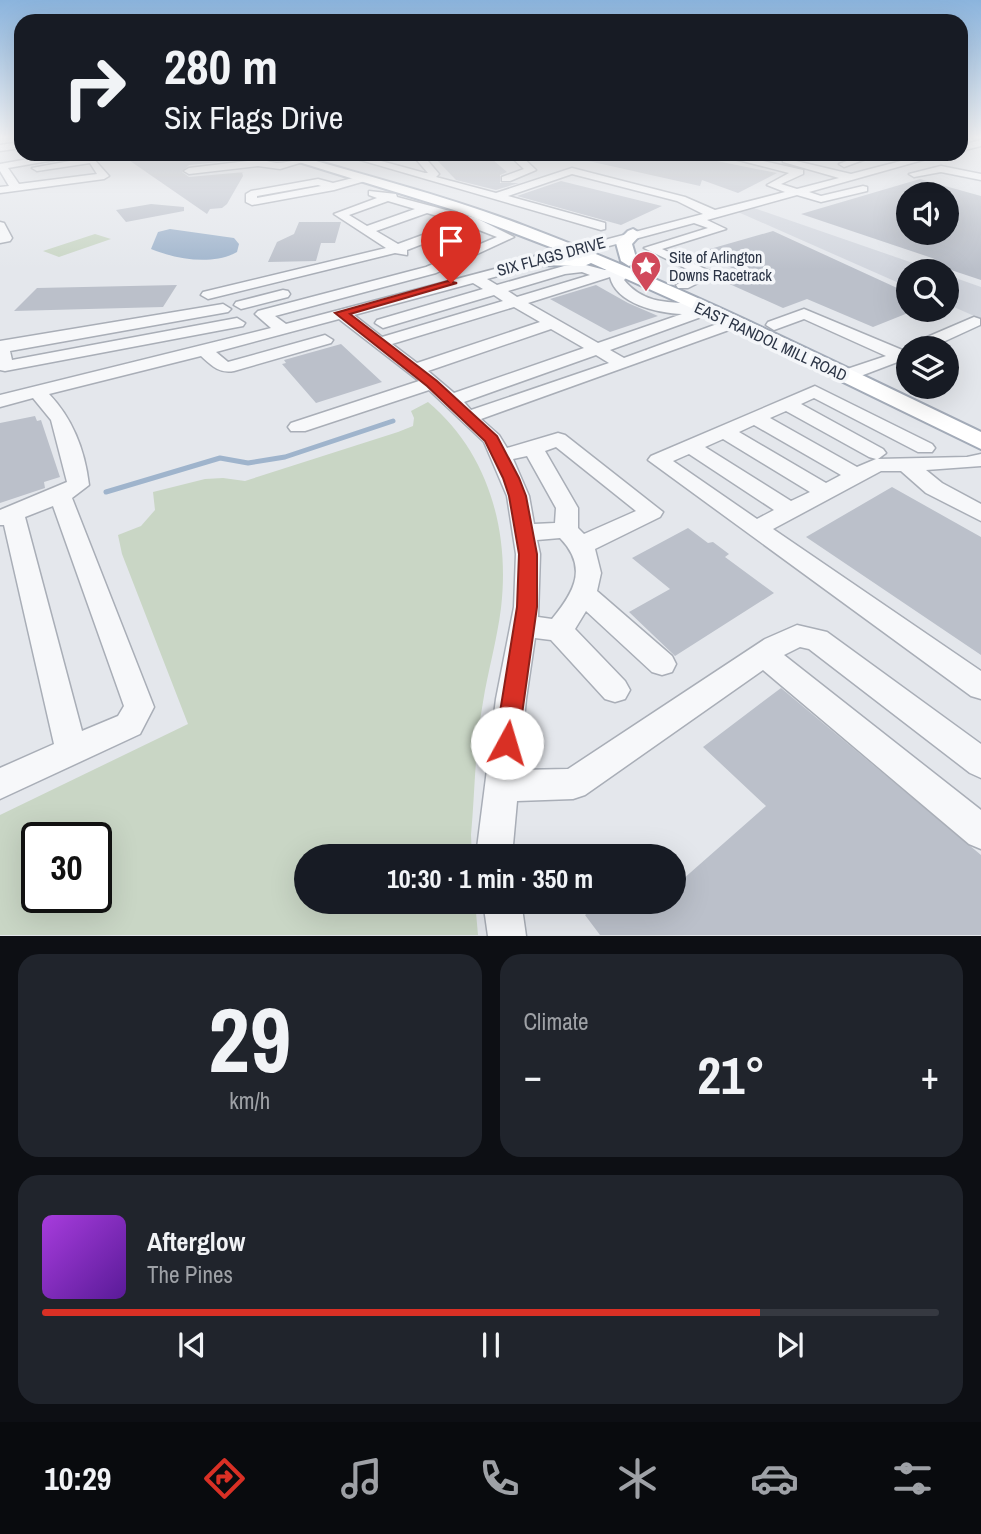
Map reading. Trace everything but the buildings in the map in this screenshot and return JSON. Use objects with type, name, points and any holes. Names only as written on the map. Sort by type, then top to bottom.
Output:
[{"type":"main road","name":"EAST RANDOL MILL ROAD","points":[[365,182],[375,188],[407,198],[444,200],[532,233],[618,268],[734,323],[981,421]]},
{"type":"main road","name":"EAST RANDOL MILL ROAD","points":[[388,182],[594,245],[618,268],[683,285],[774,325],[981,442]]},
{"type":"main road","points":[[375,188],[398,186],[444,200]]},
{"type":"main road","points":[[532,233],[544,247],[537,260],[572,259],[618,268],[624,243],[633,234]]},
{"type":"street","points":[[12,182],[16,188]]},
{"type":"street","points":[[0,190],[62,182]]},
{"type":"street","points":[[334,187],[318,182],[251,194],[251,202],[312,193],[334,187],[352,182]]},
{"type":"street","points":[[440,182],[601,226]]},
{"type":"street","points":[[360,226],[426,209],[468,190],[497,182]]},
{"type":"street","points":[[495,197],[540,182]]},
{"type":"street","points":[[614,182],[681,199],[711,213]]},
{"type":"street","points":[[779,182],[772,185],[824,199],[879,184]]},
{"type":"street","name":"SIX FLAGS DRIVE","points":[[7,400],[251,338],[834,182]]},
{"type":"street","points":[[375,188],[388,197]]},
{"type":"street","points":[[263,314],[426,260],[491,230],[426,209],[407,198],[388,197],[340,214],[397,249],[426,260],[451,283]]},
{"type":"street","points":[[360,226],[407,198]]},
{"type":"street","points":[[383,241],[450,216]]},
{"type":"street","points":[[208,295],[397,249],[484,217]]},
{"type":"street","points":[[683,285],[709,274],[650,248],[720,229],[692,218]]},
{"type":"street","points":[[0,226],[6,238],[0,239]]},
{"type":"street","points":[[241,305],[426,260]]},
{"type":"street","points":[[251,338],[198,283],[263,268],[276,279]]},
{"type":"street","points":[[382,333],[497,290],[564,270],[618,268]]},
{"type":"street","points":[[382,333],[517,302],[618,268]]},
{"type":"street","points":[[473,277],[623,364]]},
{"type":"street","points":[[225,291],[245,309],[263,314],[283,329]]},
{"type":"street","points":[[7,400],[5,366],[0,347],[223,309]]},
{"type":"street","points":[[459,409],[598,349],[704,309]]},
{"type":"street","points":[[341,313],[382,333],[423,377],[492,439],[518,496],[528,554],[524,626],[511,699],[495,844]]},
{"type":"street","points":[[774,325],[804,314],[896,350]]},
{"type":"street","points":[[943,336],[974,322]]},
{"type":"street","points":[[5,366],[237,323]]},
{"type":"street","points":[[298,427],[552,323]]},
{"type":"street","points":[[459,409],[623,364],[734,323]]},
{"type":"street","points":[[205,350],[220,365],[228,367],[325,340]]},
{"type":"street","points":[[855,371],[896,357]]},
{"type":"street","points":[[925,448],[815,391],[658,460],[981,687]]},
{"type":"street","points":[[39,393],[45,404],[58,413],[78,472],[78,485],[7,516],[71,751]]},
{"type":"street","points":[[786,403],[876,453]]},
{"type":"street","points":[[755,417],[858,476]]},
{"type":"street","points":[[724,431],[826,492]]},
{"type":"street","points":[[501,455],[533,449],[558,439],[652,512],[573,538],[524,533]]},
{"type":"street","points":[[690,446],[791,511]]},
{"type":"street","points":[[533,449],[567,508],[573,538],[585,552],[587,571],[584,594],[559,630]]},
{"type":"street","points":[[756,529],[877,465],[981,460]]},
{"type":"street","points":[[957,463],[981,476]]},
{"type":"street","points":[[906,464],[934,488],[981,514]]},
{"type":"street","points":[[0,784],[129,725],[139,707],[60,495]]},
{"type":"street","points":[[584,594],[662,664]]},
{"type":"street","points":[[524,626],[559,630],[615,690]]},
{"type":"street","points":[[502,786],[573,784],[764,655],[797,636],[817,640],[981,762]]},
{"type":"street","points":[[764,655],[981,832]]},
{"type":"street","points":[[504,914],[507,936]]},
{"type":"shaded area","points":[[754,208],[901,259],[896,259],[896,282],[738,212]]},
{"type":"shaded area","points":[[959,279],[981,287],[981,319],[959,309]]},
{"type":"green space","points":[[95,234],[111,239],[59,257],[43,251]]},
{"type":"green space","points":[[428,402],[449,422],[466,445],[491,496],[502,551],[501,608],[478,735],[471,844],[294,844],[294,914],[476,914],[478,935],[0,935],[0,815],[188,724],[122,554],[118,535],[141,526],[155,510],[153,492],[205,479],[245,481],[398,432],[413,426],[411,411]]},
{"type":"water","points":[[170,229],[234,238],[239,244],[237,252],[217,259],[194,260],[151,249],[158,232]]},
{"type":"waterway","points":[[106,492],[220,458],[248,463],[285,457],[393,421]]},
{"type":"place","name":"Site of Arlington Downs Racetrack","points":[[646,293]]},
{"type":"route","points":[[451,283],[341,313],[432,383],[492,439],[518,496],[528,554],[527,607],[511,699],[507,743]]}]
